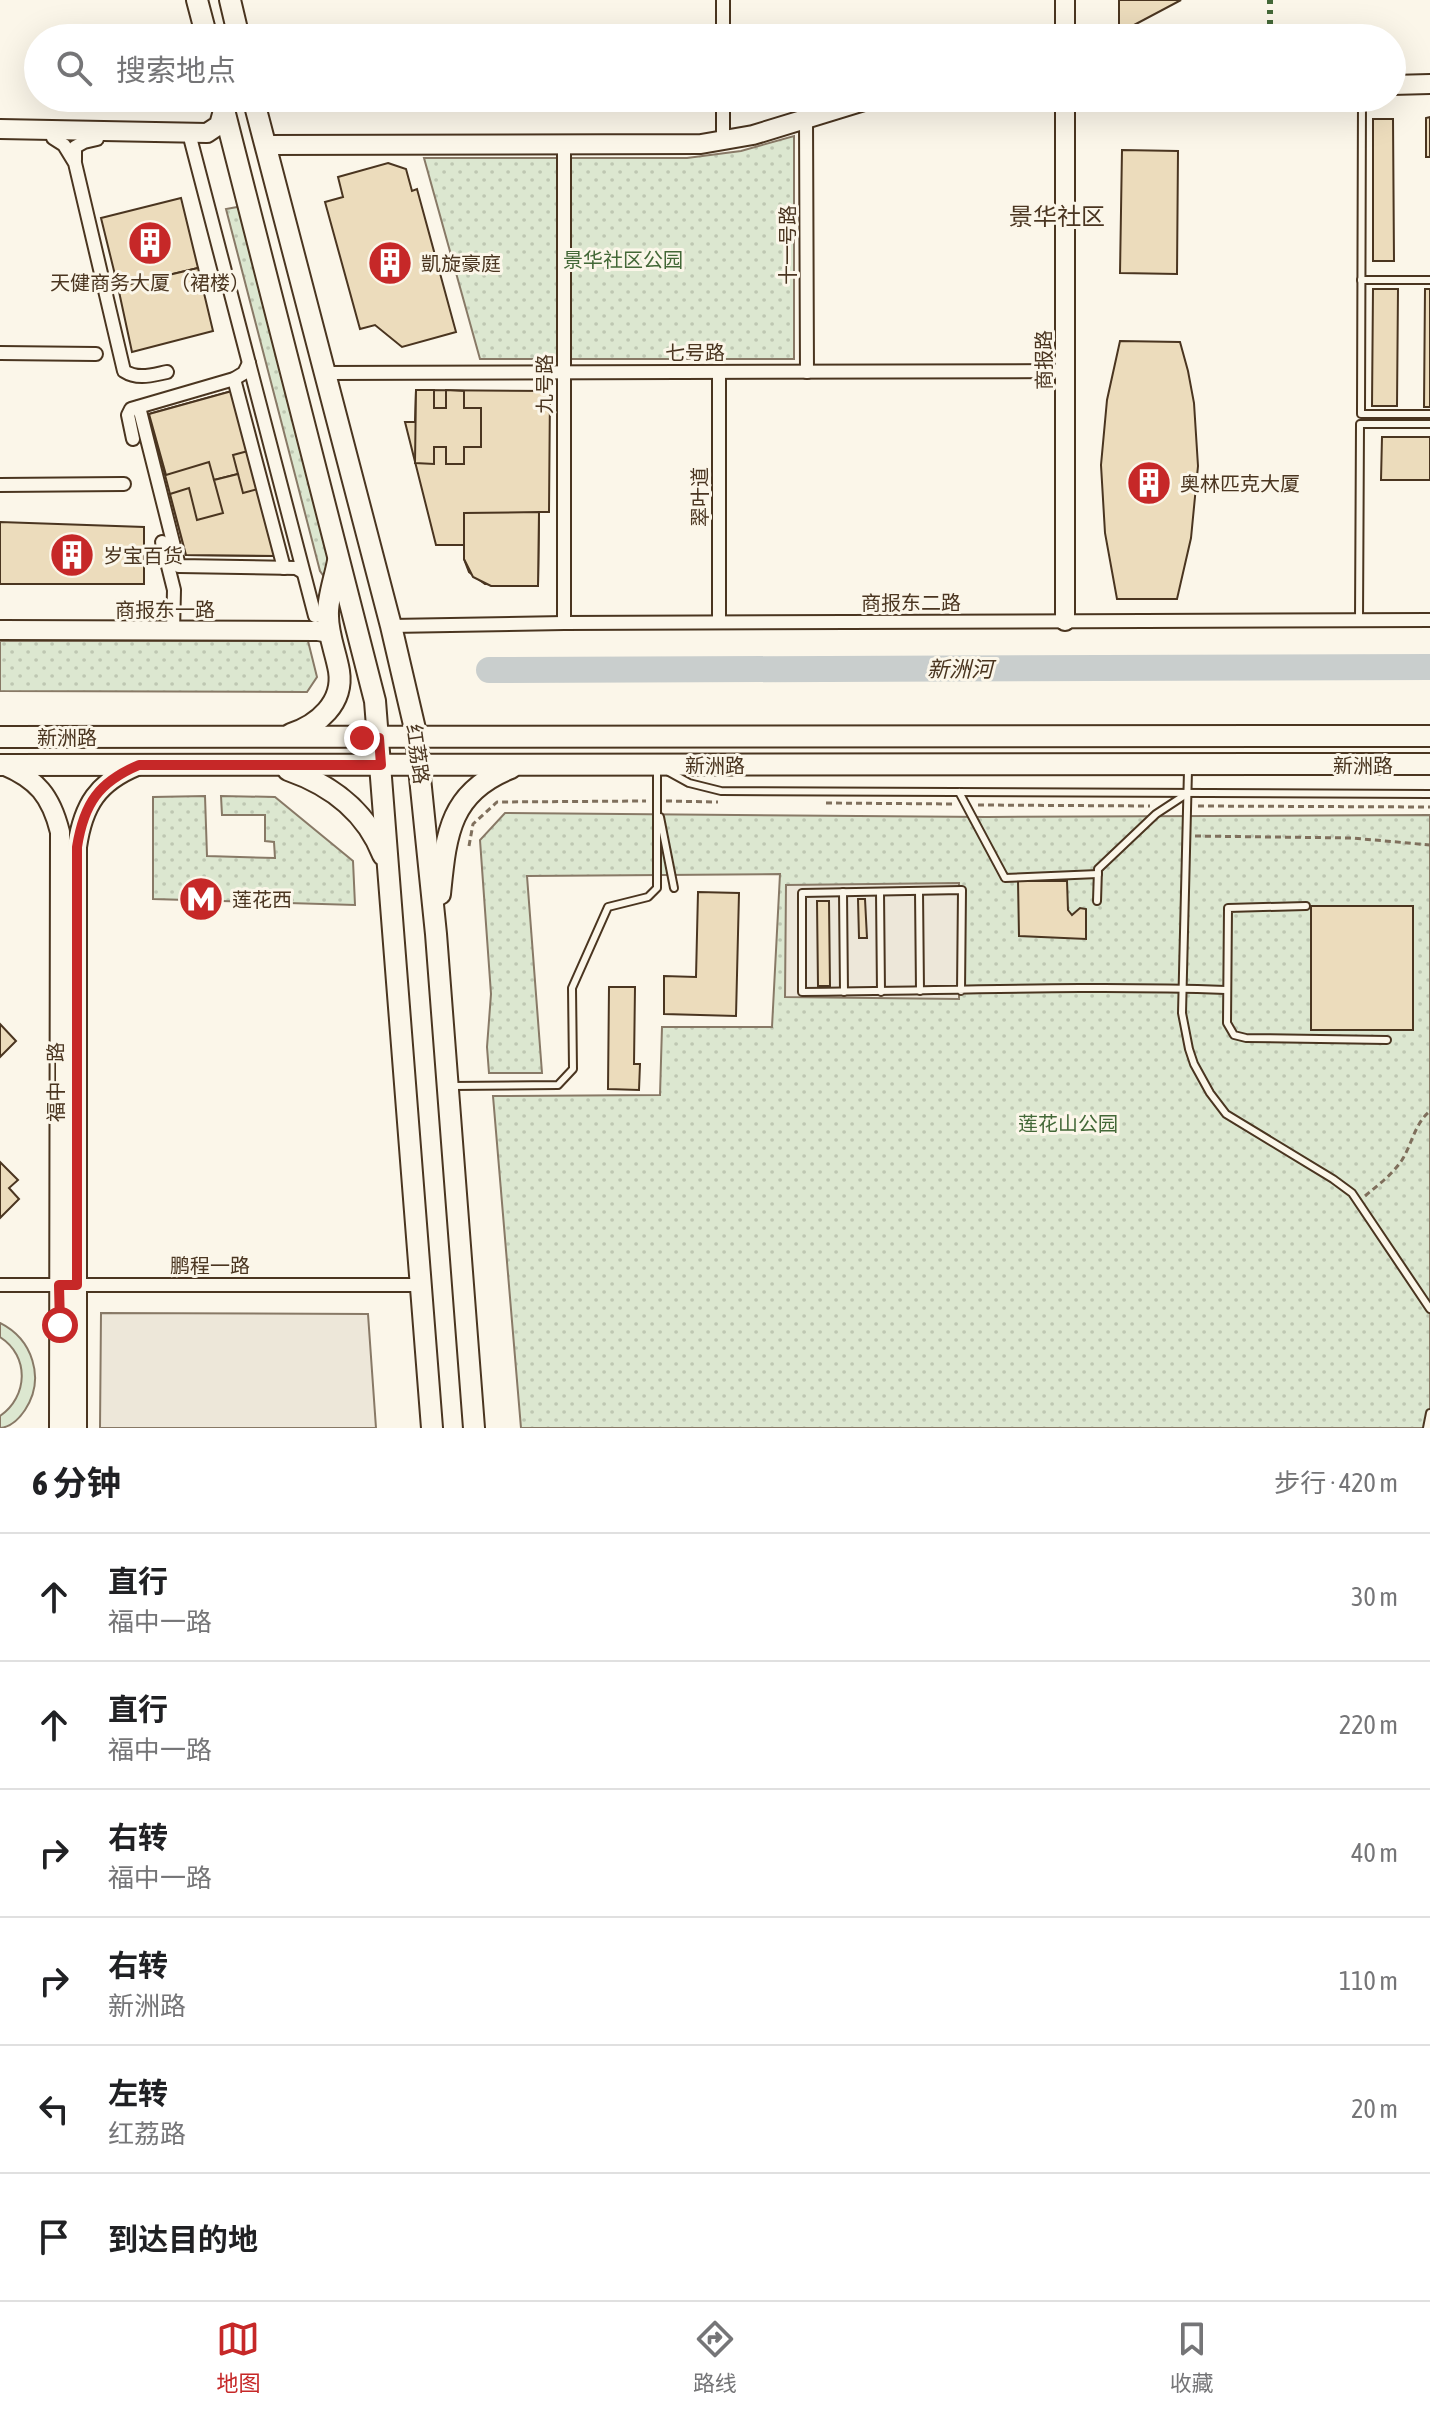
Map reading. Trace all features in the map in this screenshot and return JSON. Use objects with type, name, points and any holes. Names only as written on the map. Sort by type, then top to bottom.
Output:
[{"type":"main road","points":[[197,0],[203,24]]},
{"type":"main road","points":[[230,0],[236,24]]},
{"type":"main road","name":"红荔路","points":[[225,112],[370,679],[379,738],[431,1425]]},
{"type":"main road","name":"红荔路","points":[[257,112],[391,626],[417,738],[449,1086],[474,1428]]},
{"type":"main road","points":[[274,738],[308,728],[322,718],[339,690],[340,674],[324,621],[339,557]]},
{"type":"main road","name":"新洲路","points":[[0,737],[1430,736]]},
{"type":"main road","name":"新洲路","points":[[1,765],[1430,764]]},
{"type":"main road","points":[[264,765],[309,777],[346,801],[370,829],[389,872]]},
{"type":"main road","points":[[436,934],[445,844],[451,823],[459,807],[475,789],[493,775],[519,765]]},
{"type":"street","points":[[723,0],[723,24]]},
{"type":"street","points":[[1065,0],[1065,24]]},
{"type":"street","points":[[1406,85],[1430,84]]},
{"type":"street","points":[[0,129],[207,133],[219,125],[221,112]]},
{"type":"street","points":[[723,112],[723,141]]},
{"type":"street","points":[[265,145],[685,145],[753,135],[826,112]]},
{"type":"street","name":"商报路","points":[[1065,112],[1065,621]]},
{"type":"street","name":"十一号路","points":[[806,118],[807,372]]},
{"type":"street","points":[[0,137],[191,141],[222,144],[236,155]]},
{"type":"street","points":[[53,138],[64,145],[75,163]]},
{"type":"street","points":[[97,139],[75,147],[75,163],[124,371],[133,377],[167,372]]},
{"type":"street","points":[[191,141],[303,572],[324,621]]},
{"type":"street","name":"九号路","points":[[564,145],[564,623]]},
{"type":"street","points":[[0,353],[96,354]]},
{"type":"street","points":[[133,439],[128,415],[131,409],[185,397],[234,379],[244,373],[249,363]]},
{"type":"street","name":"七号路","points":[[325,373],[1065,371]]},
{"type":"street","name":"翠叶道","points":[[719,372],[719,622]]},
{"type":"street","points":[[234,379],[284,568]]},
{"type":"street","points":[[139,407],[179,566],[175,631]]},
{"type":"street","points":[[0,485],[124,484]]},
{"type":"street","points":[[162,542],[174,590],[175,631]]},
{"type":"street","points":[[179,566],[296,568],[303,572]]},
{"type":"street","name":"商报东二路","points":[[391,626],[1430,620]]},
{"type":"street","name":"商报东一路","points":[[0,630],[318,631],[324,621]]},
{"type":"street","name":"福中一路","points":[[1,765],[32,780],[42,791],[51,805],[60,832],[68,1285],[77,1428]]},
{"type":"street","name":"福中一路","points":[[59,1428],[68,1285],[77,847],[84,814],[92,799],[119,773],[139,765]]},
{"type":"street","name":"鹏程一路","points":[[0,1285],[421,1285]]},
{"type":"lane","points":[[1362,112],[1361,414],[1430,414]]},
{"type":"lane","points":[[1361,280],[1430,280]]},
{"type":"lane","points":[[1359,621],[1360,424],[1430,424]]},
{"type":"lane","points":[[449,1086],[558,1085],[573,1069],[572,988],[608,907],[648,897],[657,888],[657,765],[689,783],[721,791],[1430,794]]},
{"type":"lane","points":[[1188,765],[1182,1013],[1189,1049],[1202,1079],[1226,1114],[1333,1179],[1359,1201],[1430,1309]]},
{"type":"lane","points":[[959,792],[1005,878],[1098,874]]},
{"type":"lane","points":[[1097,901],[1098,869],[1156,814],[1188,793]]},
{"type":"lane","points":[[657,801],[674,888]]},
{"type":"lane","points":[[961,991],[962,890],[802,893],[802,992],[1226,990]]},
{"type":"lane","points":[[919,891],[920,991]]},
{"type":"lane","points":[[843,892],[844,992]]},
{"type":"lane","points":[[880,892],[881,992]]},
{"type":"lane","points":[[1306,906],[1228,908],[1227,1023],[1234,1035],[1246,1038],[1387,1040]]},
{"type":"lane","points":[[1427,1428],[1430,1413]]},
{"type":"path","points":[[469,846],[473,824],[497,802],[719,802]]},
{"type":"path","points":[[827,803],[1168,806]]},
{"type":"path","points":[[1187,806],[1430,807]]},
{"type":"path","points":[[1187,836],[1352,838],[1430,845]]},
{"type":"path","points":[[1359,1201],[1396,1168],[1409,1148],[1421,1119],[1430,1111]]},
{"type":"green space","name":"景华社区公园","points":[[794,136],[794,359],[480,359],[424,158],[687,158],[741,151]]},
{"type":"green space","points":[[243,206],[330,558],[325,578],[320,571],[226,209]]},
{"type":"green space","points":[[0,641],[308,641],[317,677],[307,692],[0,691]]},
{"type":"green space","points":[[205,796],[207,856],[275,858],[274,842],[265,841],[265,815],[222,815],[221,796],[275,797],[353,861],[355,905],[153,899],[153,797]]},
{"type":"green space","name":"莲花山公园","points":[[505,813],[987,817],[1430,815],[1430,1428],[521,1428],[493,1096],[660,1095],[662,1027],[772,1027],[780,874],[527,876],[542,1073],[489,1073],[487,1047],[491,994],[480,840]]},
{"type":"green space","points":[[0,1323],[28,1349],[35,1373],[31,1398],[25,1410],[14,1422],[0,1428],[0,1416],[16,1398],[22,1376],[17,1355],[0,1337]]},
{"type":"shaded area","points":[[959,883],[959,999],[785,997],[786,885]]},
{"type":"shaded area","points":[[101,1313],[368,1314],[376,1428],[100,1428]]},
{"type":"building","points":[[1119,0],[1181,0],[1136,24],[1119,24]]},
{"type":"building","points":[[1430,117],[1430,157],[1426,157],[1426,118]]},
{"type":"building","points":[[1373,119],[1393,119],[1394,261],[1373,261]]},
{"type":"building","points":[[1122,150],[1178,151],[1177,274],[1120,273]]},
{"type":"building","name":"凱旋豪庭","points":[[388,163],[406,169],[412,191],[417,189],[456,332],[402,347],[375,325],[360,329],[325,202],[343,197],[338,177]]},
{"type":"building","name":"天健商务大厦（裙楼）","points":[[181,198],[198,268],[118,287],[101,218]]},
{"type":"building","points":[[198,268],[213,331],[132,352],[118,287]]},
{"type":"building","points":[[1373,289],[1398,289],[1397,406],[1372,406]]},
{"type":"building","points":[[1425,289],[1430,289],[1430,407],[1424,407]]},
{"type":"building","name":"奥林匹克大厦","points":[[1120,341],[1180,342],[1188,371],[1194,403],[1198,466],[1191,538],[1177,599],[1117,599],[1105,533],[1101,465],[1107,400]]},
{"type":"building","points":[[416,390],[550,391],[549,512],[539,512],[538,586],[485,584],[469,572],[464,559],[464,545],[436,545],[405,422],[415,422]]},
{"type":"building","points":[[416,390],[434,390],[434,408],[446,408],[446,390],[464,391],[464,408],[481,408],[481,447],[464,447],[464,464],[446,464],[446,447],[434,447],[434,464],[415,463]]},
{"type":"building","points":[[232,391],[276,556],[186,555],[149,414]]},
{"type":"building","points":[[232,391],[248,451],[233,455],[238,474],[214,480],[209,462],[166,475],[149,414]]},
{"type":"building","points":[[1382,437],[1430,437],[1430,480],[1381,480]]},
{"type":"building","points":[[238,474],[243,493],[258,489],[276,556],[186,555],[170,494],[189,488],[197,520],[223,513],[214,480]]},
{"type":"building","points":[[539,512],[538,586],[491,586],[473,577],[464,559],[464,513]]},
{"type":"building","name":"岁宝百货","points":[[0,522],[144,527],[144,584],[0,584]]},
{"type":"building","points":[[1018,881],[1067,881],[1068,910],[1072,915],[1080,908],[1086,909],[1086,939],[1019,936]]},
{"type":"building","points":[[698,892],[739,893],[736,1016],[664,1014],[664,976],[696,977]]},
{"type":"building","points":[[858,899],[865,899],[867,938],[859,938]]},
{"type":"building","points":[[817,901],[829,901],[830,986],[818,986]]},
{"type":"building","points":[[1311,906],[1413,906],[1413,1030],[1311,1030]]},
{"type":"building","points":[[609,987],[635,987],[634,1064],[640,1064],[639,1090],[608,1089]]},
{"type":"building","points":[[0,1024],[16,1041],[0,1057]]},
{"type":"building","points":[[0,1162],[18,1180],[9,1188],[19,1199],[0,1218]]},
{"type":"waterway","name":"新洲河","points":[[489,670],[1430,667]]},
{"type":"hedge","points":[[1270,0],[1270,24]]},
{"type":"place","name":"天健商务大厦（裙楼）","points":[[150,243]]},
{"type":"place","name":"凱旋豪庭","points":[[390,263]]},
{"type":"place","name":"奥林匹克大厦","points":[[1149,483]]},
{"type":"place","name":"岁宝百货","points":[[72,555]]},
{"type":"place","name":"莲花西","points":[[201,899]]},
{"type":"district","name":"景华社区","points":[[1057,216]]},
{"type":"route","points":[[60,1325],[59,1285],[77,1285],[77,847],[84,814],[104,785],[119,773],[139,765],[381,765],[379,738],[362,738]]}]
